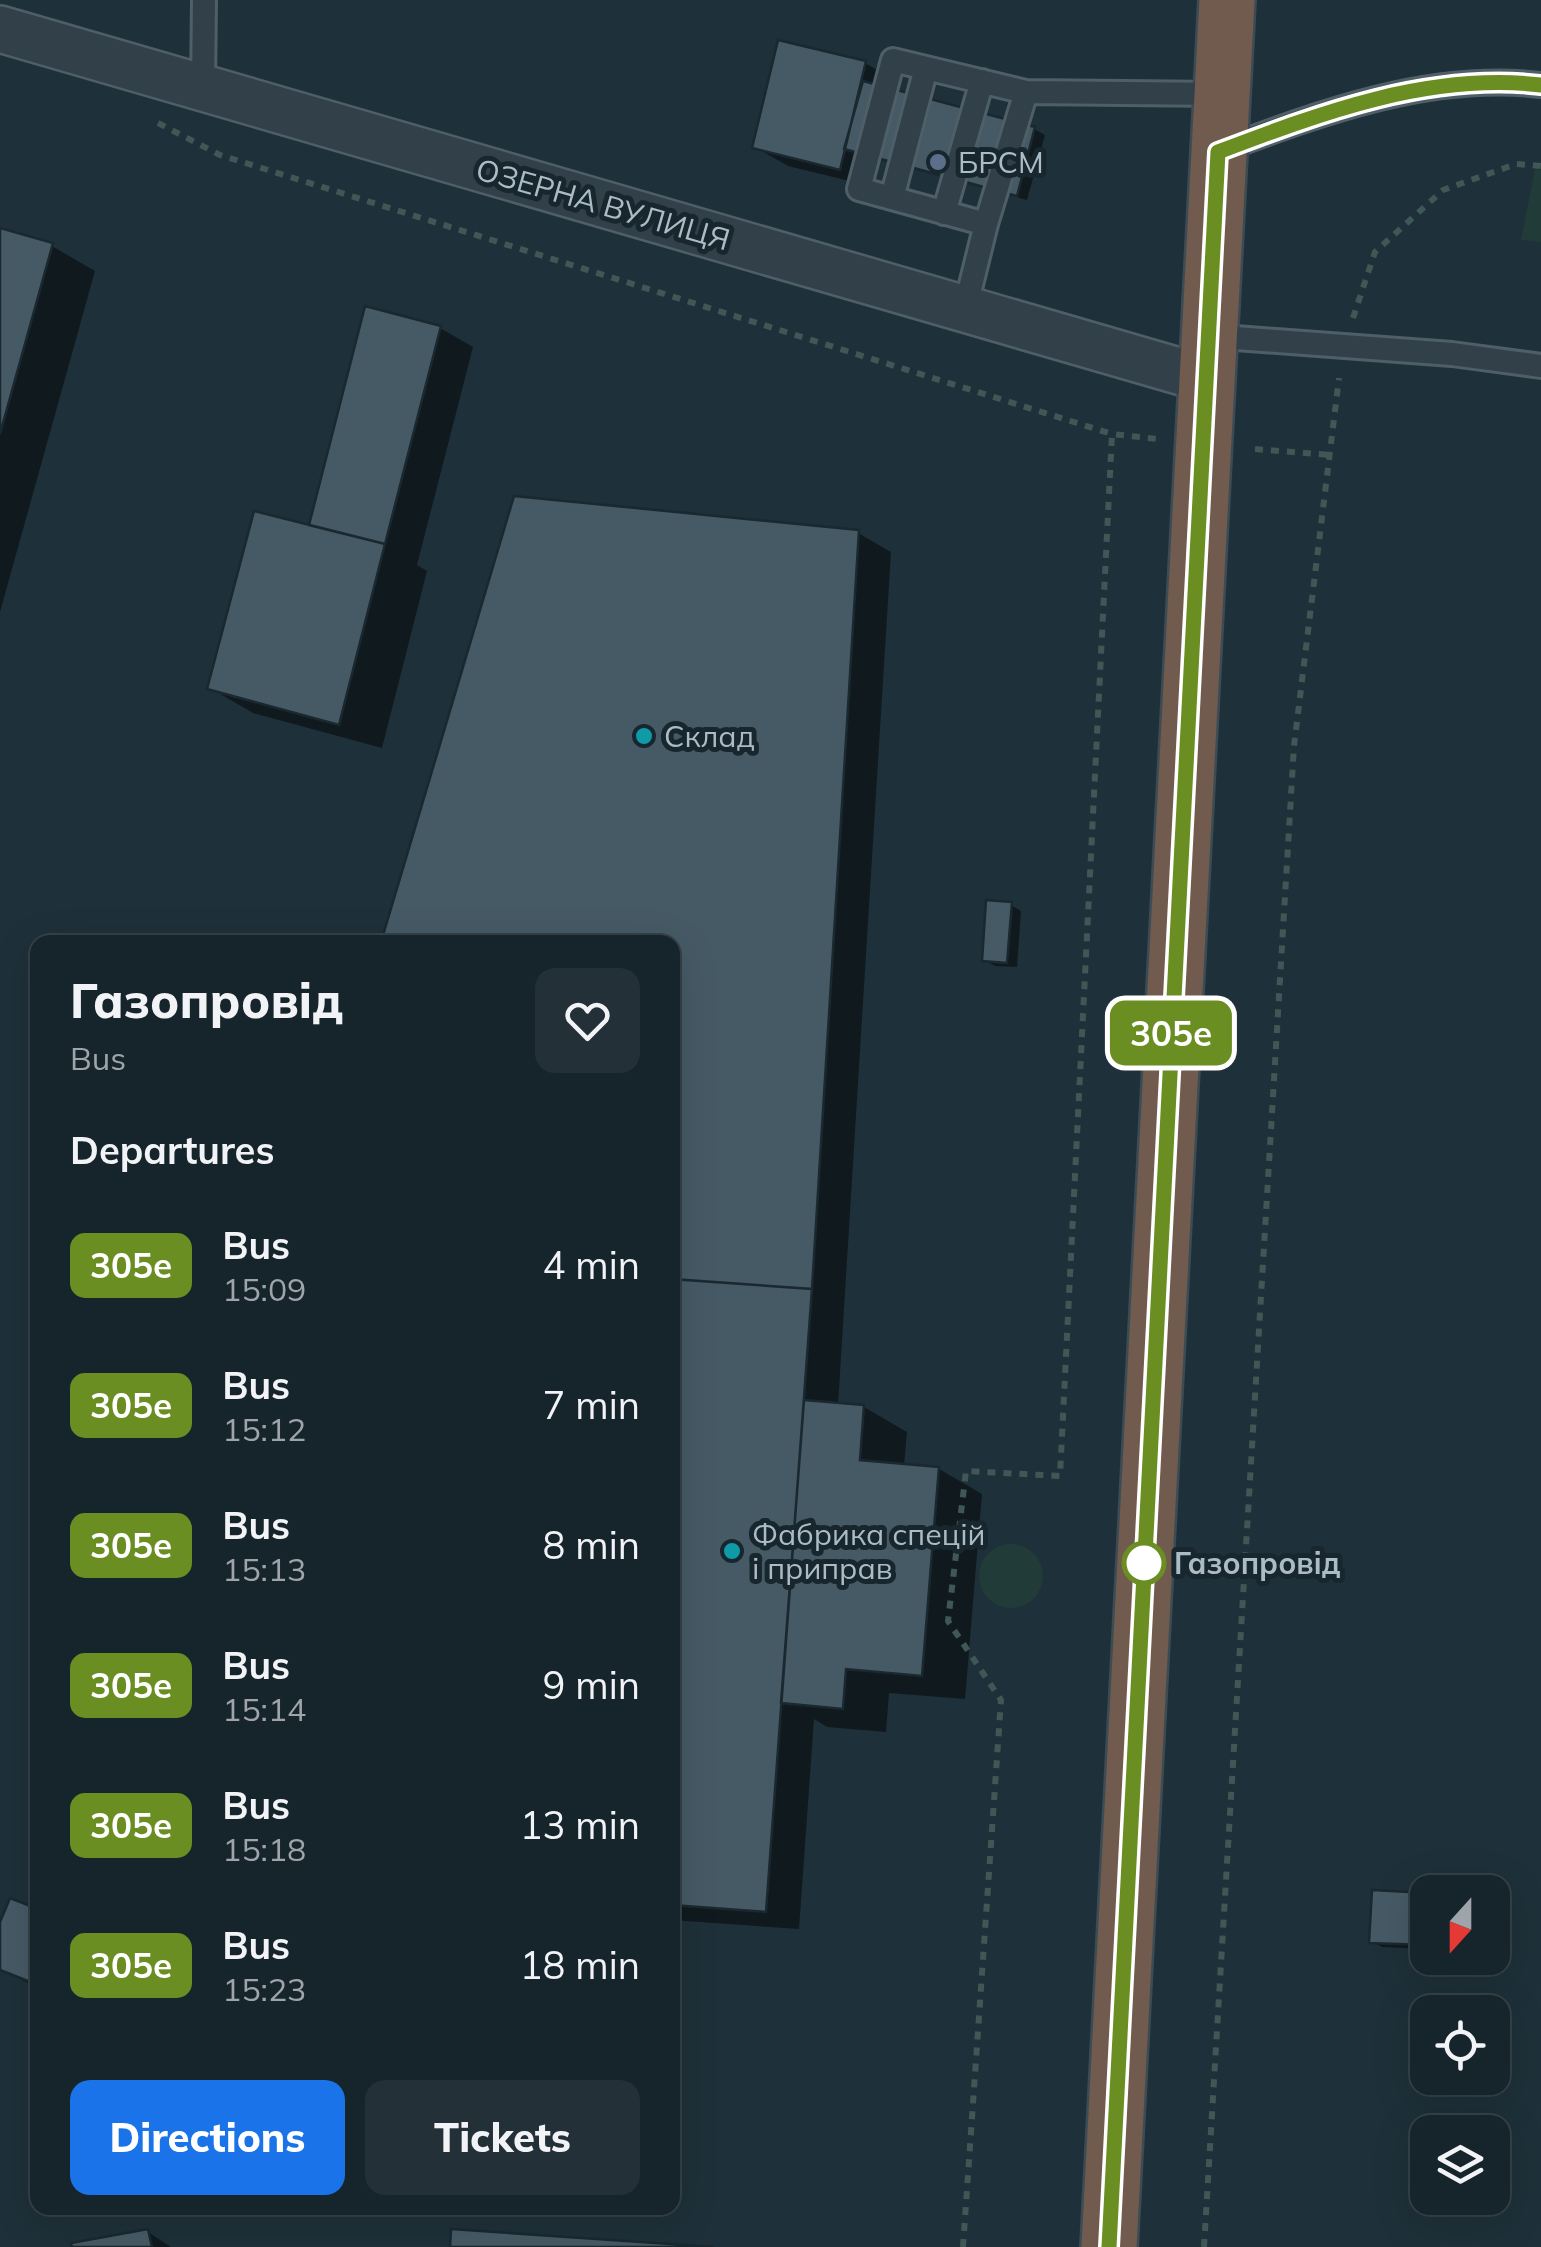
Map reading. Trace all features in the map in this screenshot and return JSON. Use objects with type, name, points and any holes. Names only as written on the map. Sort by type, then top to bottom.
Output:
[{"type":"highway","points":[[1108,2247],[1228,0]]},
{"type":"street","name":"ОЗЕРНА ВУЛИЦЯ","points":[[0,29],[966,309],[1207,357]]},
{"type":"lane","points":[[203,88],[204,0]]},
{"type":"lane","points":[[986,224],[860,190],[893,60],[1026,92],[1222,94]]},
{"type":"lane","points":[[892,198],[926,68]]},
{"type":"lane","points":[[944,213],[982,81]]},
{"type":"lane","points":[[1218,152],[1313,116],[1437,86],[1511,82],[1541,85]]},
{"type":"lane","points":[[966,309],[986,224],[1026,92]]},
{"type":"lane","points":[[1207,357],[1344,345],[1541,366]]},
{"type":"path","points":[[152,120],[220,156],[1112,434],[1157,439]]},
{"type":"path","points":[[1204,2247],[1294,746],[1344,345],[1375,252],[1443,190],[1516,164],[1541,166]]},
{"type":"path","points":[[962,2247],[1000,1700],[948,1621],[966,1471],[1060,1476],[1112,434]]},
{"type":"path","points":[[1255,449],[1330,455]]},
{"type":"green space","points":[[1535,169],[1541,170],[1541,242],[1521,240]]},
{"type":"green space","points":[[1011,1544],[1034,1553],[1043,1576],[1034,1599],[1011,1608],[988,1599],[979,1576],[988,1553]]},
{"type":"building","points":[[778,40],[866,61],[840,170],[752,148]]},
{"type":"building","points":[[863,81],[1035,127],[1017,196],[844,149]]},
{"type":"building","points":[[0,228],[53,243],[0,434]]},
{"type":"building","points":[[365,306],[441,326],[385,544],[309,525]]},
{"type":"building","name":"Склад","points":[[514,496],[859,530],[812,1289],[680,1280],[680,935],[383,935]]},
{"type":"building","points":[[254,511],[385,544],[339,725],[207,689]]},
{"type":"building","points":[[986,900],[1012,902],[1007,963],[982,961]]},
{"type":"building","name":"Фабрика спецій і приправ","points":[[680,1280],[812,1289],[766,1912],[680,1906]]},
{"type":"building","points":[[804,1400],[864,1405],[860,1460],[939,1467],[922,1676],[846,1669],[843,1709],[781,1703]]},
{"type":"building","points":[[1372,1890],[1410,1892],[1410,1944],[1369,1943]]},
{"type":"building","points":[[10,1898],[30,1906],[30,1982],[0,1970],[0,1922]]},
{"type":"building","points":[[148,2229],[152,2247],[72,2247],[71,2243]]},
{"type":"building","points":[[451,2229],[714,2247],[450,2247]]},
{"type":"bus line","name":"305e","points":[[1109,2247],[1218,152],[1313,116],[1437,86],[1511,82],[1541,85]]},
{"type":"place","name":"БРСМ","points":[[938,162]]},
{"type":"place","name":"Склад","points":[[644,736]]},
{"type":"place","name":"Фабрика спецій і приправ","points":[[732,1551]]},
{"type":"place","name":"Газопровiд","points":[[1144,1563]]}]
